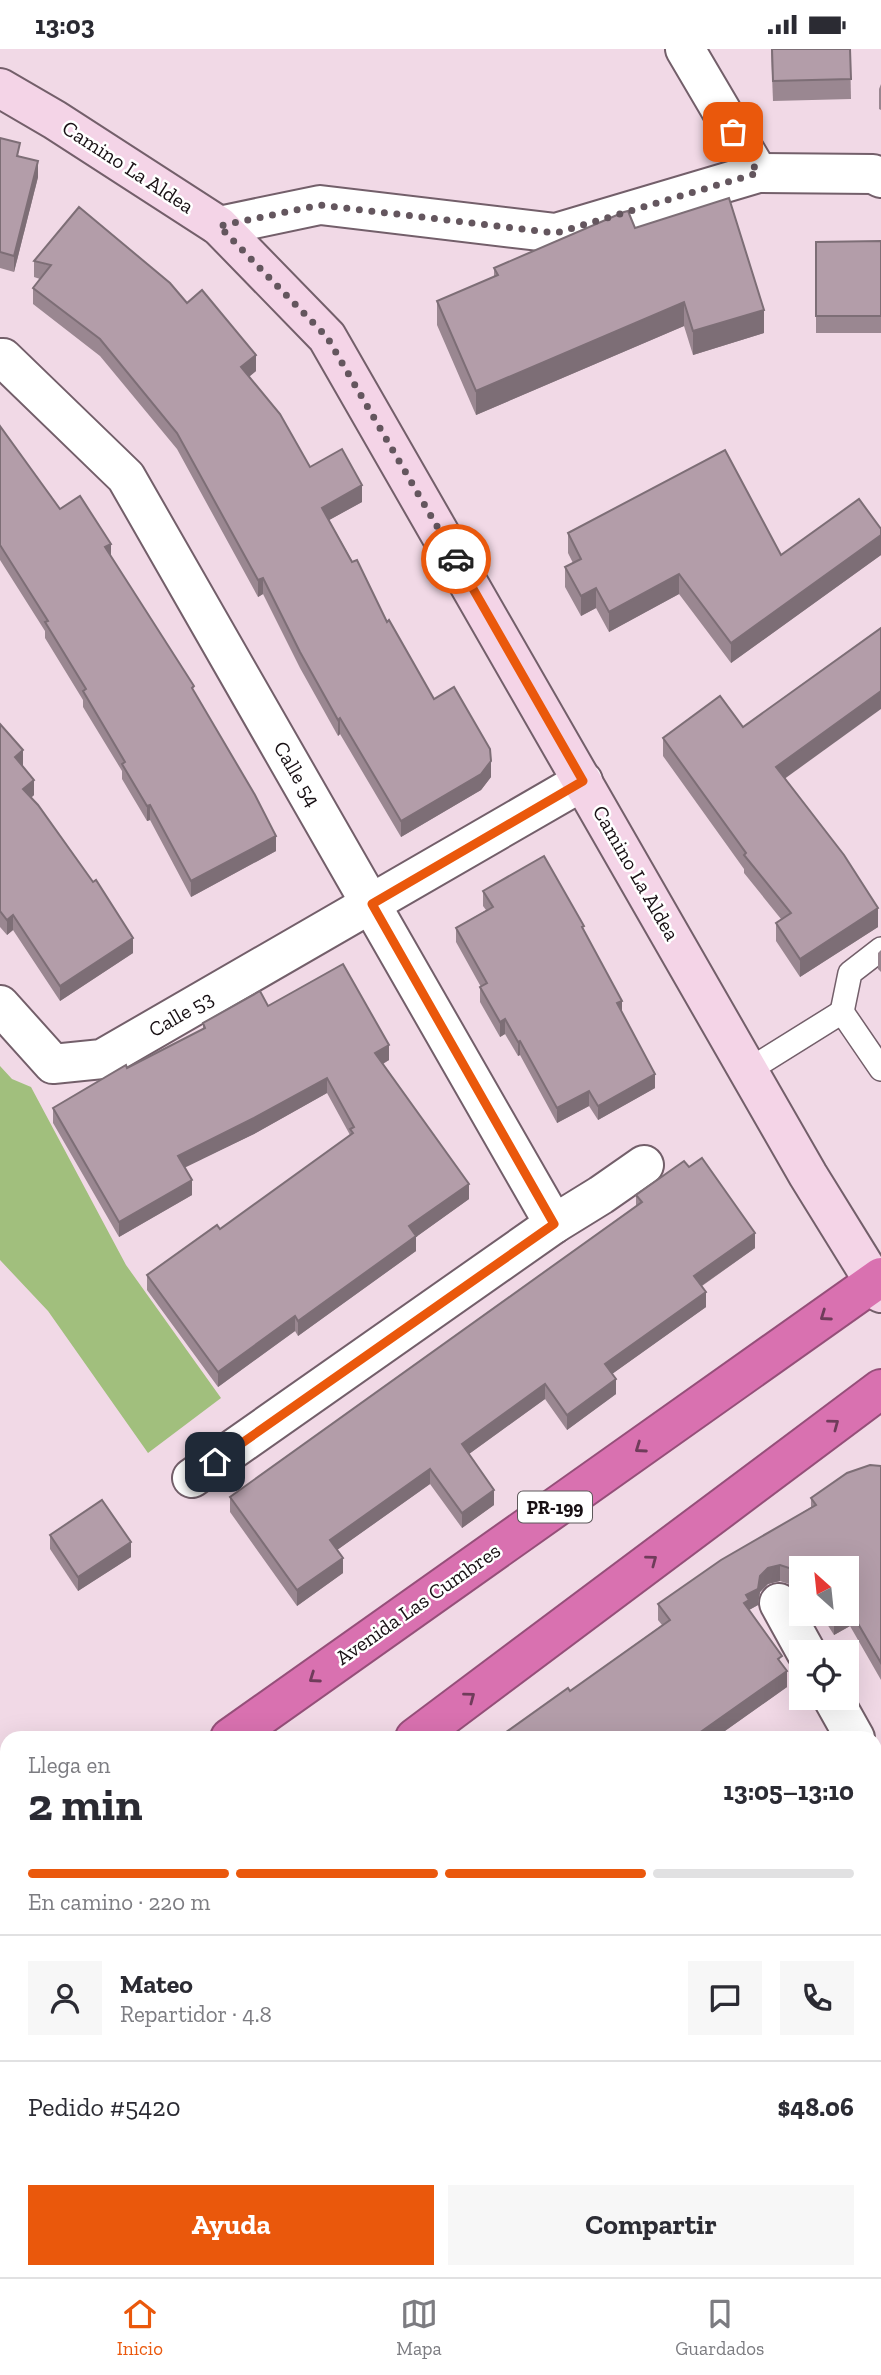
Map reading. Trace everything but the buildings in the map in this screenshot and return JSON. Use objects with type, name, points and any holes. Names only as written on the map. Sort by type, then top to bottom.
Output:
[{"type":"highway","name":"Avenida Las Cumbres","points":[[240,1731],[879,1284]]},
{"type":"highway","points":[[424,1731],[881,1389]]},
{"type":"street","points":[[685,49],[758,173]]},
{"type":"street","name":"Camino La Aldea","points":[[0,88],[55,120],[219,226],[327,337],[815,1186],[879,1284]]},
{"type":"street","points":[[219,226],[320,205],[556,233],[758,173],[873,174],[881,178]]},
{"type":"street","name":"Calle 54","points":[[0,358],[126,477],[554,1224]]},
{"type":"street","points":[[372,904],[583,781]]},
{"type":"street","name":"Calle 53","points":[[0,1005],[53,1064],[102,1059],[372,904]]},
{"type":"street","points":[[192,1478],[554,1224],[644,1165]]},
{"type":"street","points":[[779,1603],[799,1640]]},
{"type":"lane","points":[[881,949],[850,973],[842,1012],[881,1069]]},
{"type":"lane","points":[[749,1070],[842,1012]]},
{"type":"green space","points":[[0,1066],[12,1079],[31,1087],[126,1265],[221,1398],[148,1453],[48,1311],[0,1260]]},
{"type":"way so far","points":[[456,559],[327,337],[219,226],[320,205],[556,233],[758,173],[733,132]]},
{"type":"route","points":[[215,1462],[554,1224],[372,904],[583,781],[456,559]]}]
